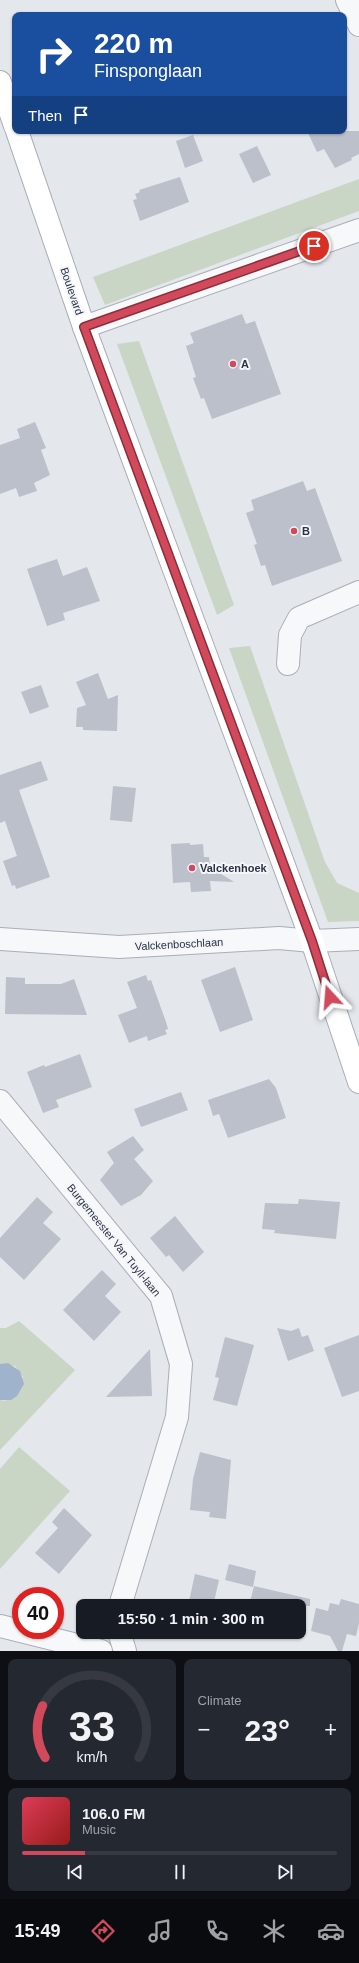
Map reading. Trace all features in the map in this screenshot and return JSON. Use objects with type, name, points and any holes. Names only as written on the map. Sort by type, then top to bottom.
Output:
[{"type":"street","points":[[347,0],[359,25]]},
{"type":"street","points":[[0,82],[12,117]]},
{"type":"street","name":"Boulevard","points":[[18,134],[84,327],[312,941],[359,1082]]},
{"type":"street","points":[[84,327],[359,230]]},
{"type":"street","points":[[288,664],[290,635],[299,618],[359,592]]},
{"type":"street","name":"Valckenboschlaan","points":[[0,939],[119,947],[279,938],[312,941],[359,939]]},
{"type":"street","name":"Burgemeester Van Tuyll-laan","points":[[0,1101],[161,1296],[181,1364],[177,1417],[122,1599]]},
{"type":"street","points":[[0,1626],[101,1651]]},
{"type":"street","points":[[121,1639],[125,1651]]},
{"type":"green space","points":[[359,179],[359,211],[105,305],[93,277]]},
{"type":"green space","points":[[139,341],[234,605],[217,615],[117,344]]},
{"type":"green space","points":[[250,646],[325,862],[337,883],[359,893],[359,921],[328,922],[229,648]]},
{"type":"green space","points":[[19,1321],[75,1370],[0,1450],[0,1400],[5,1401],[23,1377],[15,1366],[0,1364],[0,1328],[6,1328]]},
{"type":"green space","points":[[19,1447],[70,1491],[0,1569],[0,1469]]},
{"type":"water","points":[[8,1363],[20,1371],[24,1384],[17,1396],[11,1400],[0,1400],[0,1364]]},
{"type":"building","points":[[347,131],[359,131],[359,154],[351,158],[352,160],[335,168],[324,149],[317,152],[308,134],[347,134]]},
{"type":"building","points":[[193,135],[203,161],[185,168],[176,141]]},
{"type":"building","points":[[257,146],[271,175],[253,183],[239,154]]},
{"type":"building","points":[[180,177],[189,202],[140,221],[133,200],[137,199],[135,194],[140,192],[139,190]]},
{"type":"building","name":"A","points":[[242,314],[246,324],[255,321],[281,394],[212,419],[204,398],[201,399],[193,378],[196,377],[186,346],[194,343],[190,333]]},
{"type":"building","points":[[35,422],[46,448],[41,450],[50,475],[34,483],[37,491],[19,497],[16,488],[0,494],[0,445],[20,438],[17,429]]},
{"type":"building","name":"B","points":[[303,481],[307,491],[315,488],[342,561],[272,586],[265,565],[261,566],[254,545],[257,544],[246,513],[254,510],[251,500]]},
{"type":"building","points":[[57,559],[63,576],[87,567],[100,601],[63,613],[65,620],[47,626],[27,569]]},
{"type":"building","points":[[98,673],[108,699],[118,695],[117,731],[83,730],[83,727],[76,727],[77,708],[86,705],[76,682]]},
{"type":"building","points":[[41,685],[49,707],[30,714],[21,692]]},
{"type":"building","points":[[41,761],[48,780],[19,790],[50,877],[16,889],[15,885],[12,886],[3,861],[17,856],[5,821],[0,823],[0,775]]},
{"type":"building","points":[[113,786],[136,788],[132,822],[110,820]]},
{"type":"building","name":"Valckenhoek","points":[[190,843],[190,845],[203,844],[204,857],[209,857],[210,867],[234,882],[210,881],[211,891],[191,892],[190,882],[173,883],[171,844]]},
{"type":"building","points":[[235,967],[253,1020],[220,1032],[201,980]]},
{"type":"building","points":[[146,975],[148,981],[151,980],[166,1022],[168,1029],[165,1030],[167,1034],[148,1041],[147,1036],[129,1043],[118,1015],[137,1008],[127,982]]},
{"type":"building","points":[[6,977],[25,978],[25,984],[61,984],[74,979],[87,1015],[5,1014]]},
{"type":"building","points":[[80,1054],[92,1087],[56,1100],[59,1107],[43,1113],[27,1072]]},
{"type":"building","points":[[269,1079],[276,1088],[286,1118],[228,1138],[219,1114],[213,1116],[208,1100]]},
{"type":"building","points":[[181,1092],[188,1110],[141,1127],[134,1109]]},
{"type":"building","points":[[133,1136],[144,1150],[134,1159],[153,1181],[141,1195],[121,1206],[100,1180],[114,1163],[107,1152]]},
{"type":"building","points":[[37,1197],[53,1212],[43,1223],[61,1239],[24,1280],[0,1257],[0,1238]]},
{"type":"building","points":[[299,1199],[340,1202],[336,1239],[274,1233],[275,1230],[262,1229],[265,1203],[298,1204]]},
{"type":"building","points":[[175,1216],[204,1252],[183,1272],[169,1255],[166,1257],[150,1238]]},
{"type":"building","points":[[102,1270],[116,1284],[105,1296],[121,1312],[94,1341],[63,1310]]},
{"type":"building","points":[[277,1328],[291,1331],[299,1328],[302,1337],[308,1335],[314,1351],[288,1361]]},
{"type":"building","points":[[359,1335],[359,1391],[342,1397],[324,1348]]},
{"type":"building","points":[[225,1337],[254,1345],[237,1406],[213,1400],[219,1378],[215,1377]]},
{"type":"building","points":[[150,1349],[152,1396],[106,1397]]},
{"type":"building","points":[[200,1452],[231,1460],[226,1519],[209,1517],[210,1512],[190,1510],[193,1479]]},
{"type":"building","points":[[64,1508],[92,1535],[59,1574],[35,1553],[58,1528],[52,1522]]},
{"type":"building","points":[[229,1564],[256,1571],[253,1587],[225,1580]]},
{"type":"building","points":[[195,1574],[219,1580],[215,1599],[190,1599]]},
{"type":"building","points":[[254,1586],[310,1599],[310,1606],[306,1606],[306,1599],[251,1599]]},
{"type":"building","points":[[341,1599],[359,1604],[359,1623],[356,1636],[347,1634],[342,1651],[338,1651],[330,1636],[311,1631],[316,1608],[328,1611],[330,1603],[339,1605]]},
{"type":"place","name":"A","points":[[233,364]]},
{"type":"place","name":"B","points":[[294,531]]},
{"type":"place","name":"Valckenhoek","points":[[192,868]]},
{"type":"route","points":[[314,246],[84,327],[312,941],[330,997]]}]
